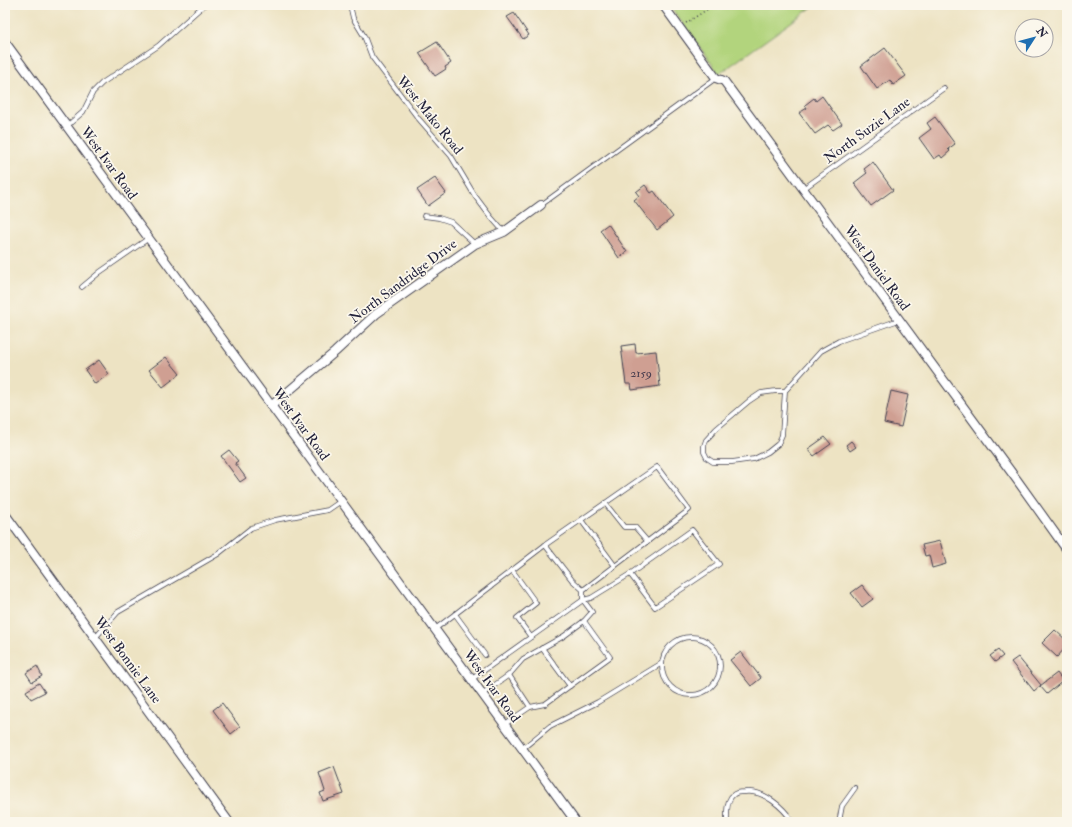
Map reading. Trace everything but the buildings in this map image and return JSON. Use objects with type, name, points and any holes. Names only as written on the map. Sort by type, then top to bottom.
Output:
[{"type":"street","name":"West Daniel Road","points":[[663,5],[716,78],[724,81],[1067,550]]},
{"type":"street","name":"West Ivar Road","points":[[5,42],[576,822]]},
{"type":"street","name":"North Sandridge Drive","points":[[271,406],[336,352],[376,314],[475,244],[504,232],[541,205]]},
{"type":"street","name":"West Bonnie Lane","points":[[5,514],[229,822]]},
{"type":"lane","points":[[66,126],[84,112],[93,92],[102,82],[158,46],[204,5]]},
{"type":"lane","name":"West Mako Road","points":[[350,5],[353,18],[364,36],[372,57],[418,118],[451,156],[476,196],[490,216],[504,232]]},
{"type":"lane","points":[[541,205],[716,78]]},
{"type":"lane","name":"North Suzie Lane","points":[[803,189],[944,88]]},
{"type":"lane","points":[[424,216],[439,218],[451,222],[475,244]]},
{"type":"lane","points":[[82,287],[100,272],[149,238]]},
{"type":"lane","points":[[785,391],[762,393],[749,401],[716,429],[706,440],[704,446],[704,452],[707,458],[713,462],[732,462],[754,459],[768,452],[778,444],[782,435],[785,391],[821,351],[839,341],[899,320]]},
{"type":"lane","points":[[435,629],[545,545],[657,467],[689,510],[583,590]]},
{"type":"lane","points":[[96,638],[118,612],[218,554],[251,528],[275,520],[328,510],[341,501]]},
{"type":"lane","points":[[605,503],[624,527],[635,527],[648,542]]},
{"type":"lane","points":[[581,520],[615,566]]},
{"type":"lane","points":[[472,679],[583,600],[591,598],[630,574],[692,530],[719,564],[655,607],[630,574]]},
{"type":"lane","points":[[482,694],[509,675],[523,659],[564,636],[584,621],[592,612],[583,600],[583,590],[572,580],[545,545]]},
{"type":"lane","points":[[512,570],[536,603],[517,618],[531,637]]},
{"type":"lane","points":[[455,614],[485,655]]},
{"type":"lane","points":[[504,724],[530,707],[545,704],[610,657],[584,621]]},
{"type":"lane","points":[[522,749],[550,726],[598,702],[662,663],[668,649],[683,639],[701,639],[709,644],[719,659],[720,668],[718,678],[713,686],[705,692],[696,695],[686,695],[669,685],[664,676],[662,663]]},
{"type":"lane","points":[[542,648],[570,686]]},
{"type":"lane","points":[[509,675],[530,707]]},
{"type":"lane","points":[[839,822],[842,806],[855,788]]},
{"type":"lane","points":[[727,822],[727,809],[730,798],[736,792],[750,791],[767,797],[779,805],[793,822]]},
{"type":"path","points":[[679,27],[714,5]]},
{"type":"green space","points":[[669,5],[815,5],[719,74]]}]
